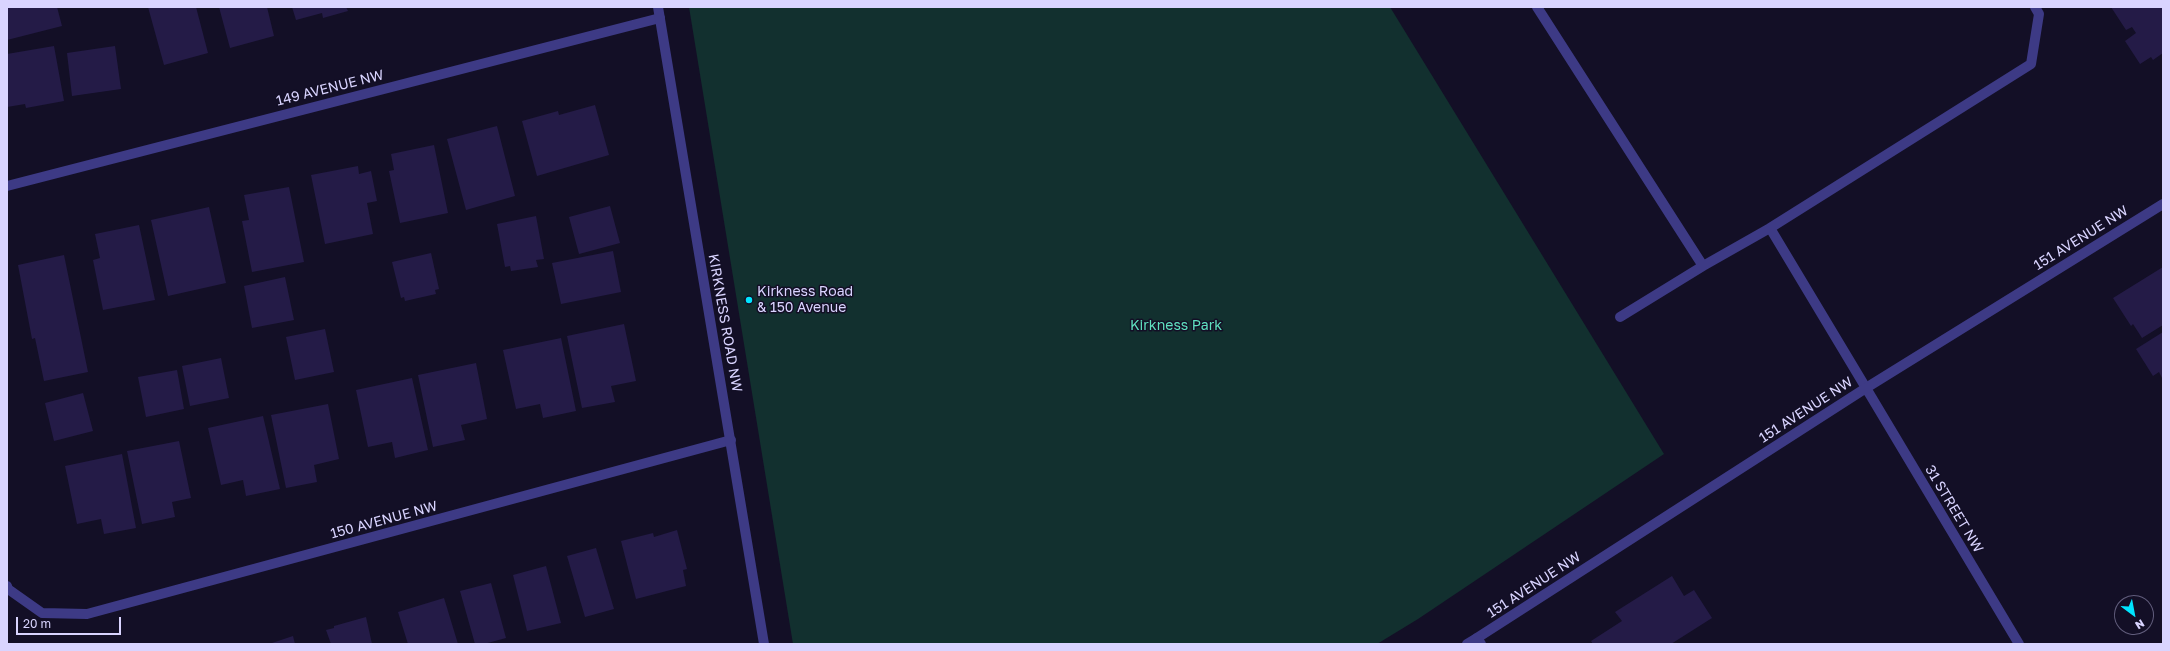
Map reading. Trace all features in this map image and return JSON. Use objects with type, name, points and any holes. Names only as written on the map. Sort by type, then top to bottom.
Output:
[{"type":"street","name":"KIRKNESS ROAD NW","points":[[658,7],[764,644]]},
{"type":"street","points":[[1537,7],[1703,266]]},
{"type":"street","points":[[1620,317],[1703,266],[1770,228],[2031,64],[2039,14],[2035,7]]},
{"type":"street","name":"149 AVENUE NW","points":[[7,186],[660,18]]},
{"type":"street","name":"151 AVENUE NW","points":[[1467,644],[1479,641],[1866,388],[2163,204]]},
{"type":"street","name":"31 STREET NW","points":[[1770,228],[2019,644]]},
{"type":"street","name":"150 AVENUE NW","points":[[7,586],[8,589],[42,613],[87,614],[731,440]]},
{"type":"green space","name":"Kirkness Park","points":[[689,7],[1390,7],[1664,454],[1418,619],[1377,644],[793,644]]},
{"type":"building","points":[[7,7],[57,7],[62,26],[7,40]]},
{"type":"building","points":[[148,7],[196,7],[208,53],[164,65]]},
{"type":"building","points":[[219,7],[267,7],[274,36],[230,48]]},
{"type":"building","points":[[292,7],[346,7],[348,11],[323,18],[322,13],[296,20]]},
{"type":"building","points":[[2111,7],[2163,7],[2163,53],[2153,60],[2151,57],[2140,64],[2125,41],[2136,33],[2132,27],[2126,30]]},
{"type":"building","points":[[54,46],[64,101],[26,108],[25,104],[7,107],[7,54]]},
{"type":"building","points":[[115,46],[121,89],[72,96],[67,53]]},
{"type":"building","points":[[595,105],[609,155],[537,176],[522,121],[558,111],[559,115]]},
{"type":"building","points":[[497,126],[515,196],[466,210],[447,139]]},
{"type":"building","points":[[434,145],[448,213],[400,223],[389,171],[394,170],[391,154]]},
{"type":"building","points":[[358,166],[359,174],[371,171],[377,201],[367,203],[373,234],[325,244],[311,175]]},
{"type":"building","points":[[289,187],[304,262],[252,272],[242,221],[249,220],[244,195]]},
{"type":"building","points":[[610,206],[620,243],[579,254],[569,217]]},
{"type":"building","points":[[209,207],[226,283],[168,296],[151,220]]},
{"type":"building","points":[[536,216],[544,259],[536,260],[538,267],[511,271],[510,266],[505,267],[497,224]]},
{"type":"building","points":[[139,225],[155,300],[103,310],[93,260],[100,258],[95,234]]},
{"type":"building","points":[[613,251],[621,292],[561,304],[552,263]]},
{"type":"building","points":[[431,253],[439,289],[435,290],[436,294],[405,301],[404,297],[401,298],[392,262]]},
{"type":"building","points":[[64,255],[88,372],[44,381],[35,338],[32,339],[18,265]]},
{"type":"building","points":[[2163,267],[2163,325],[2142,338],[2133,324],[2131,326],[2113,298]]},
{"type":"building","points":[[285,277],[294,320],[252,328],[244,286]]},
{"type":"building","points":[[624,324],[636,381],[611,386],[615,402],[582,408],[567,336]]},
{"type":"building","points":[[325,329],[334,372],[295,380],[286,337]]},
{"type":"building","points":[[2163,332],[2163,380],[2159,372],[2153,376],[2136,349]]},
{"type":"building","points":[[561,338],[576,411],[543,418],[540,404],[516,409],[503,350]]},
{"type":"building","points":[[221,358],[229,398],[190,406],[182,366]]},
{"type":"building","points":[[476,363],[487,419],[461,425],[465,440],[433,447],[418,375]]},
{"type":"building","points":[[177,370],[184,409],[146,417],[138,377]]},
{"type":"building","points":[[412,378],[428,450],[395,458],[392,442],[368,447],[356,390]]},
{"type":"building","points":[[83,393],[93,431],[54,441],[45,403]]},
{"type":"building","points":[[328,404],[339,459],[314,465],[317,482],[286,488],[271,415]]},
{"type":"building","points":[[263,416],[280,489],[246,496],[243,480],[221,485],[208,428]]},
{"type":"building","points":[[179,441],[191,498],[172,502],[175,517],[142,524],[127,451]]},
{"type":"building","points":[[122,454],[136,528],[104,534],[101,519],[77,524],[65,466]]},
{"type":"building","points":[[677,530],[687,569],[683,570],[686,586],[636,599],[621,541],[653,533],[654,537]]},
{"type":"building","points":[[596,548],[614,609],[585,617],[567,556]]},
{"type":"building","points":[[546,566],[561,623],[527,631],[513,575]]},
{"type":"building","points":[[1672,576],[1684,596],[1694,590],[1712,618],[1671,644],[1593,644],[1591,641],[1622,621],[1615,612]]},
{"type":"building","points":[[491,583],[506,638],[484,644],[475,644],[460,591]]},
{"type":"building","points":[[444,598],[458,644],[408,644],[398,612]]},
{"type":"building","points":[[366,617],[372,644],[331,644],[326,630],[334,628],[334,626]]},
{"type":"building","points":[[293,636],[295,644],[269,644]]},
{"type":"place","name":"Kirkness Road & 150 Avenue","points":[[749,300]]}]
